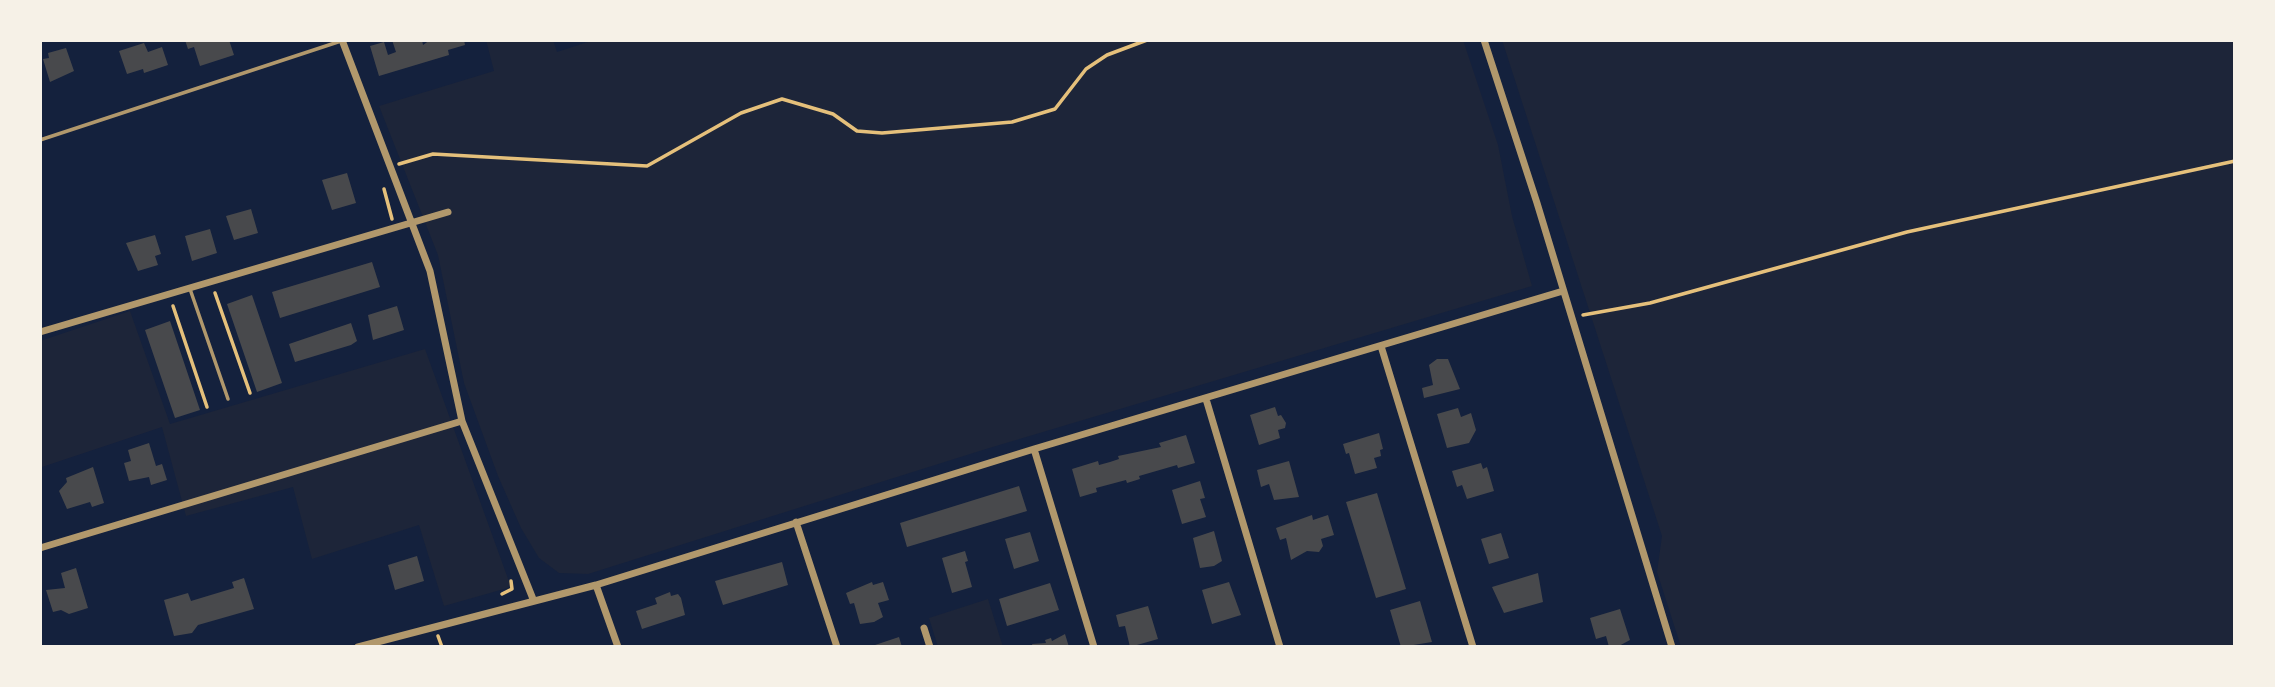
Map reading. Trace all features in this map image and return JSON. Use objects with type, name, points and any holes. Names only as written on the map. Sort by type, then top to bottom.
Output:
[{"type":"street","points":[[342,40],[430,271],[462,422],[533,599]]},
{"type":"street","points":[[1484,40],[1672,647]]},
{"type":"street","points":[[40,332],[448,212]]},
{"type":"street","points":[[358,647],[533,599],[596,585],[1034,449],[1563,291]]},
{"type":"street","points":[[1381,346],[1473,647]]},
{"type":"street","points":[[1206,399],[1280,647]]},
{"type":"street","points":[[40,548],[462,422]]},
{"type":"street","points":[[1034,449],[1094,647]]},
{"type":"street","points":[[796,522],[837,647]]},
{"type":"street","points":[[596,585],[618,647]]},
{"type":"street","points":[[923,628],[930,647]]},
{"type":"lane","points":[[40,139],[342,40]]},
{"type":"lane","points":[[190,287],[228,399]]},
{"type":"path","points":[[390,167],[433,154],[647,166],[741,113],[782,99],[833,114],[857,131],[882,133],[1012,122],[1055,109],[1086,69],[1107,55],[1147,40]]},
{"type":"path","points":[[1571,318],[1650,303],[1907,232],[2235,161]]},
{"type":"path","points":[[380,180],[395,228]]},
{"type":"path","points":[[215,293],[250,393]]},
{"type":"path","points":[[173,306],[207,407]]},
{"type":"path","points":[[502,594],[513,587],[508,572]]},
{"type":"shaded area","points":[[486,40],[553,40],[557,52],[594,40],[1463,40],[1498,145],[1512,216],[1532,286],[986,449],[588,574],[559,573],[539,558],[521,528],[498,476],[464,383],[438,255],[379,106],[494,71]]},
{"type":"shaded area","points":[[1502,40],[2235,40],[2235,647],[1681,647],[1657,572],[1662,536]]},
{"type":"shaded area","points":[[130,311],[170,424],[425,349],[511,587],[444,606],[419,525],[312,559],[293,487],[186,516],[162,427],[42,467],[40,341]]},
{"type":"shaded area","points":[[988,599],[1003,647],[938,647],[929,618]]},
{"type":"building","points":[[185,40],[229,40],[234,55],[200,66],[194,47],[188,49]]},
{"type":"building","points":[[392,40],[422,40],[423,45],[430,40],[464,40],[465,45],[448,50],[449,55],[379,76],[370,46],[384,42],[388,55],[396,52]]},
{"type":"building","points":[[144,43],[148,52],[162,47],[168,65],[144,73],[143,69],[127,74],[119,51]]},
{"type":"building","points":[[66,48],[74,71],[50,82],[43,59],[49,58],[48,53]]},
{"type":"building","points":[[347,173],[356,203],[332,210],[322,180]]},
{"type":"building","points":[[251,209],[258,233],[234,240],[226,216]]},
{"type":"building","points":[[210,229],[217,253],[192,261],[185,236]]},
{"type":"building","points":[[155,235],[161,254],[155,256],[158,265],[138,271],[126,243]]},
{"type":"building","points":[[372,262],[380,287],[280,318],[272,292]]},
{"type":"building","points":[[252,295],[282,383],[257,392],[227,304]]},
{"type":"building","points":[[397,306],[404,330],[373,340],[368,315]]},
{"type":"building","points":[[170,321],[200,410],[175,418],[145,330]]},
{"type":"building","points":[[351,323],[357,341],[295,362],[289,344]]},
{"type":"building","points":[[1437,359],[1448,359],[1460,389],[1424,398],[1422,388],[1433,385],[1429,365]]},
{"type":"building","points":[[1275,407],[1278,416],[1281,415],[1286,423],[1285,428],[1278,430],[1280,438],[1259,445],[1250,415]]},
{"type":"building","points":[[1458,408],[1461,417],[1471,413],[1476,430],[1469,443],[1447,448],[1437,414]]},
{"type":"building","points":[[1379,433],[1383,449],[1380,450],[1381,456],[1374,458],[1377,468],[1355,474],[1349,453],[1346,454],[1343,444]]},
{"type":"building","points":[[1186,435],[1195,463],[1178,468],[1177,465],[1139,476],[1140,479],[1127,483],[1126,480],[1096,488],[1097,492],[1080,497],[1072,469],[1098,461],[1099,465],[1119,459],[1118,456],[1161,447],[1159,443]]},
{"type":"building","points":[[149,443],[156,466],[162,464],[167,480],[151,485],[149,477],[129,481],[124,463],[131,461],[128,450]]},
{"type":"building","points":[[1289,461],[1299,497],[1274,500],[1269,484],[1261,487],[1257,470]]},
{"type":"building","points":[[1481,463],[1483,469],[1487,467],[1494,491],[1467,499],[1462,485],[1457,487],[1452,471]]},
{"type":"building","points":[[93,467],[104,503],[92,507],[90,502],[67,509],[59,491],[67,482],[66,478]]},
{"type":"building","points":[[1200,481],[1205,498],[1200,499],[1206,517],[1182,524],[1172,490]]},
{"type":"building","points":[[1019,486],[1027,511],[907,547],[900,523]]},
{"type":"building","points":[[1377,493],[1406,589],[1376,598],[1346,502]]},
{"type":"building","points":[[1312,515],[1313,520],[1328,515],[1334,535],[1321,539],[1323,546],[1319,552],[1307,551],[1291,560],[1286,538],[1280,540],[1276,528]]},
{"type":"building","points":[[1214,531],[1222,561],[1214,566],[1200,568],[1193,538]]},
{"type":"building","points":[[1030,532],[1039,561],[1014,569],[1005,539]]},
{"type":"building","points":[[1501,533],[1509,558],[1489,564],[1481,539]]},
{"type":"building","points":[[965,551],[972,587],[952,593],[942,558]]},
{"type":"building","points":[[417,556],[424,581],[395,590],[388,565]]},
{"type":"building","points":[[782,562],[788,585],[723,605],[715,581]]},
{"type":"building","points":[[76,568],[88,608],[69,614],[61,610],[53,612],[46,590],[65,588],[61,573]]},
{"type":"building","points":[[1538,573],[1543,602],[1504,613],[1492,587]]},
{"type":"building","points":[[244,578],[254,609],[198,625],[192,633],[174,636],[164,600],[188,593],[191,601],[234,588],[232,582]]},
{"type":"building","points":[[872,582],[873,585],[883,582],[889,600],[878,603],[883,617],[874,622],[860,624],[854,603],[850,604],[846,593]]},
{"type":"building","points":[[1229,582],[1241,615],[1212,624],[1202,590]]},
{"type":"building","points":[[1050,583],[1059,610],[1007,626],[999,599]]},
{"type":"building","points":[[670,592],[671,596],[678,594],[681,598],[685,615],[642,629],[636,611],[657,604],[655,598]]},
{"type":"building","points":[[1420,601],[1432,642],[1401,647],[1390,610]]},
{"type":"building","points":[[1148,606],[1158,639],[1130,647],[1125,626],[1119,627],[1116,615]]},
{"type":"building","points":[[1620,609],[1630,640],[1617,647],[1609,647],[1606,636],[1596,639],[1590,618]]},
{"type":"building","points":[[1065,634],[1069,647],[1033,647],[1032,644],[1046,643],[1045,640],[1051,638],[1052,641]]},
{"type":"building","points":[[899,637],[902,647],[872,647],[872,646]]}]
